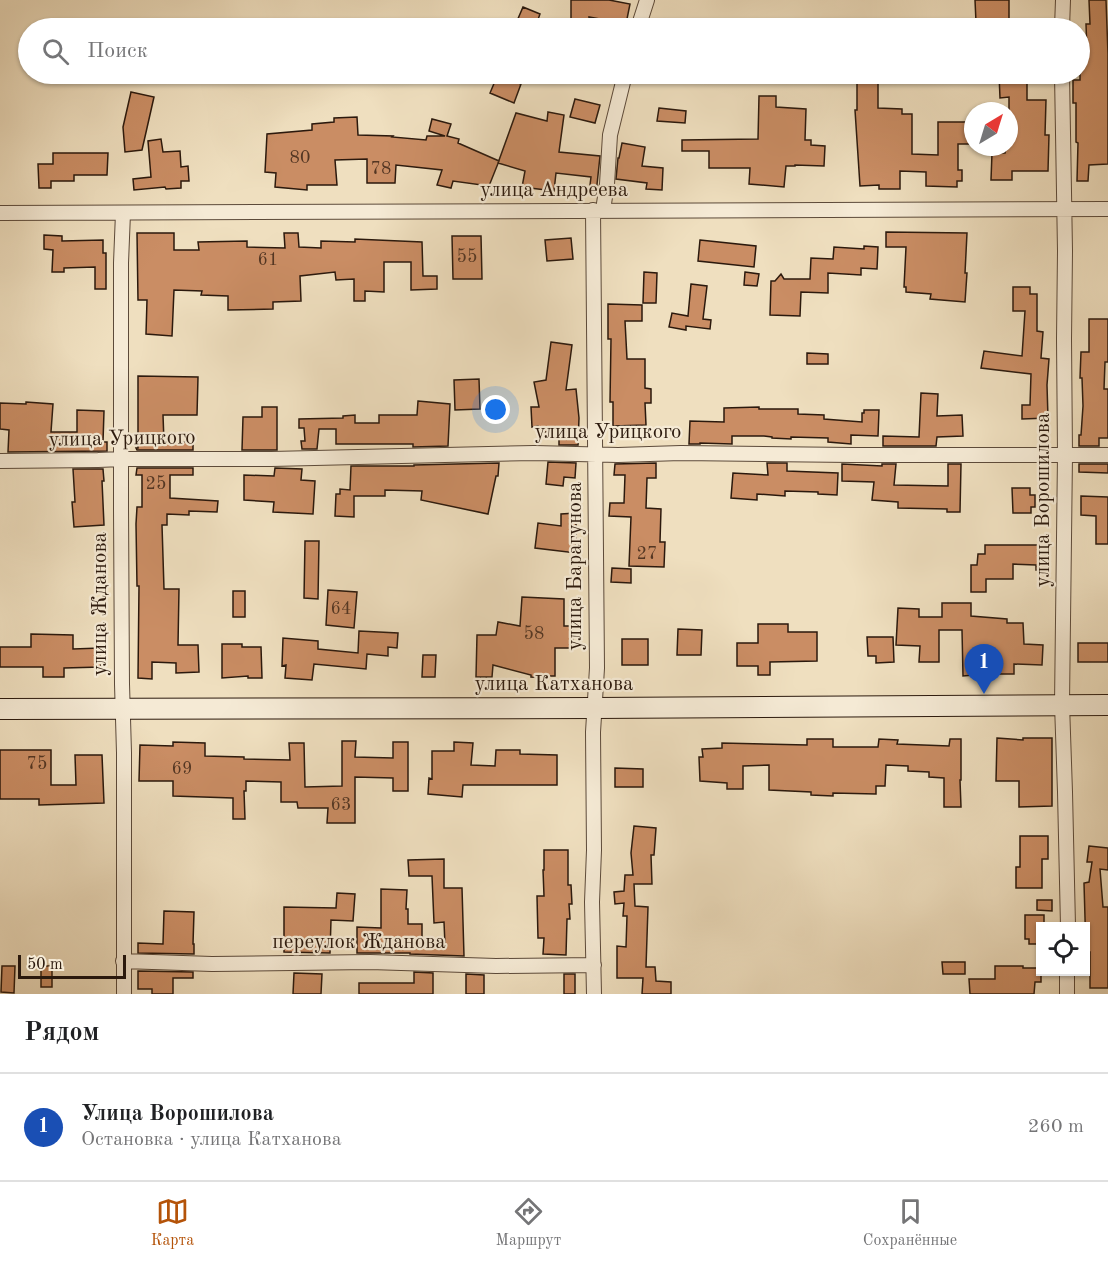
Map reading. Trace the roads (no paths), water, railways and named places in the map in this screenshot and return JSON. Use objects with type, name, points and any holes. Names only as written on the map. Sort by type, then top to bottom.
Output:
[{"type":"street","points":[[641,18],[647,0]]},
{"type":"street","points":[[1062,18],[1063,0]]},
{"type":"street","name":"улица Барагунова","points":[[594,994],[592,902],[593,732],[597,668],[595,454],[598,210],[607,184],[610,135],[623,84]]},
{"type":"street","name":"улица Ворошилова","points":[[1062,84],[1065,455],[1062,704],[1068,922]]},
{"type":"street","name":"улица Андреева","points":[[0,213],[1108,209]]},
{"type":"street","name":"улица Жданова","points":[[123,213],[121,263],[124,994]]},
{"type":"street","name":"улица Урицкого","points":[[0,461],[271,459],[534,453],[1108,456]]},
{"type":"street","name":"улица Катханова","points":[[0,709],[1108,705]]},
{"type":"street","name":"переулок Жданова","points":[[123,961],[212,964],[370,962],[496,966],[594,965]]},
{"type":"street","points":[[1067,976],[1067,994]]},
{"type":"place","name":"Улица Ворошилова","points":[[984,694]]}]
